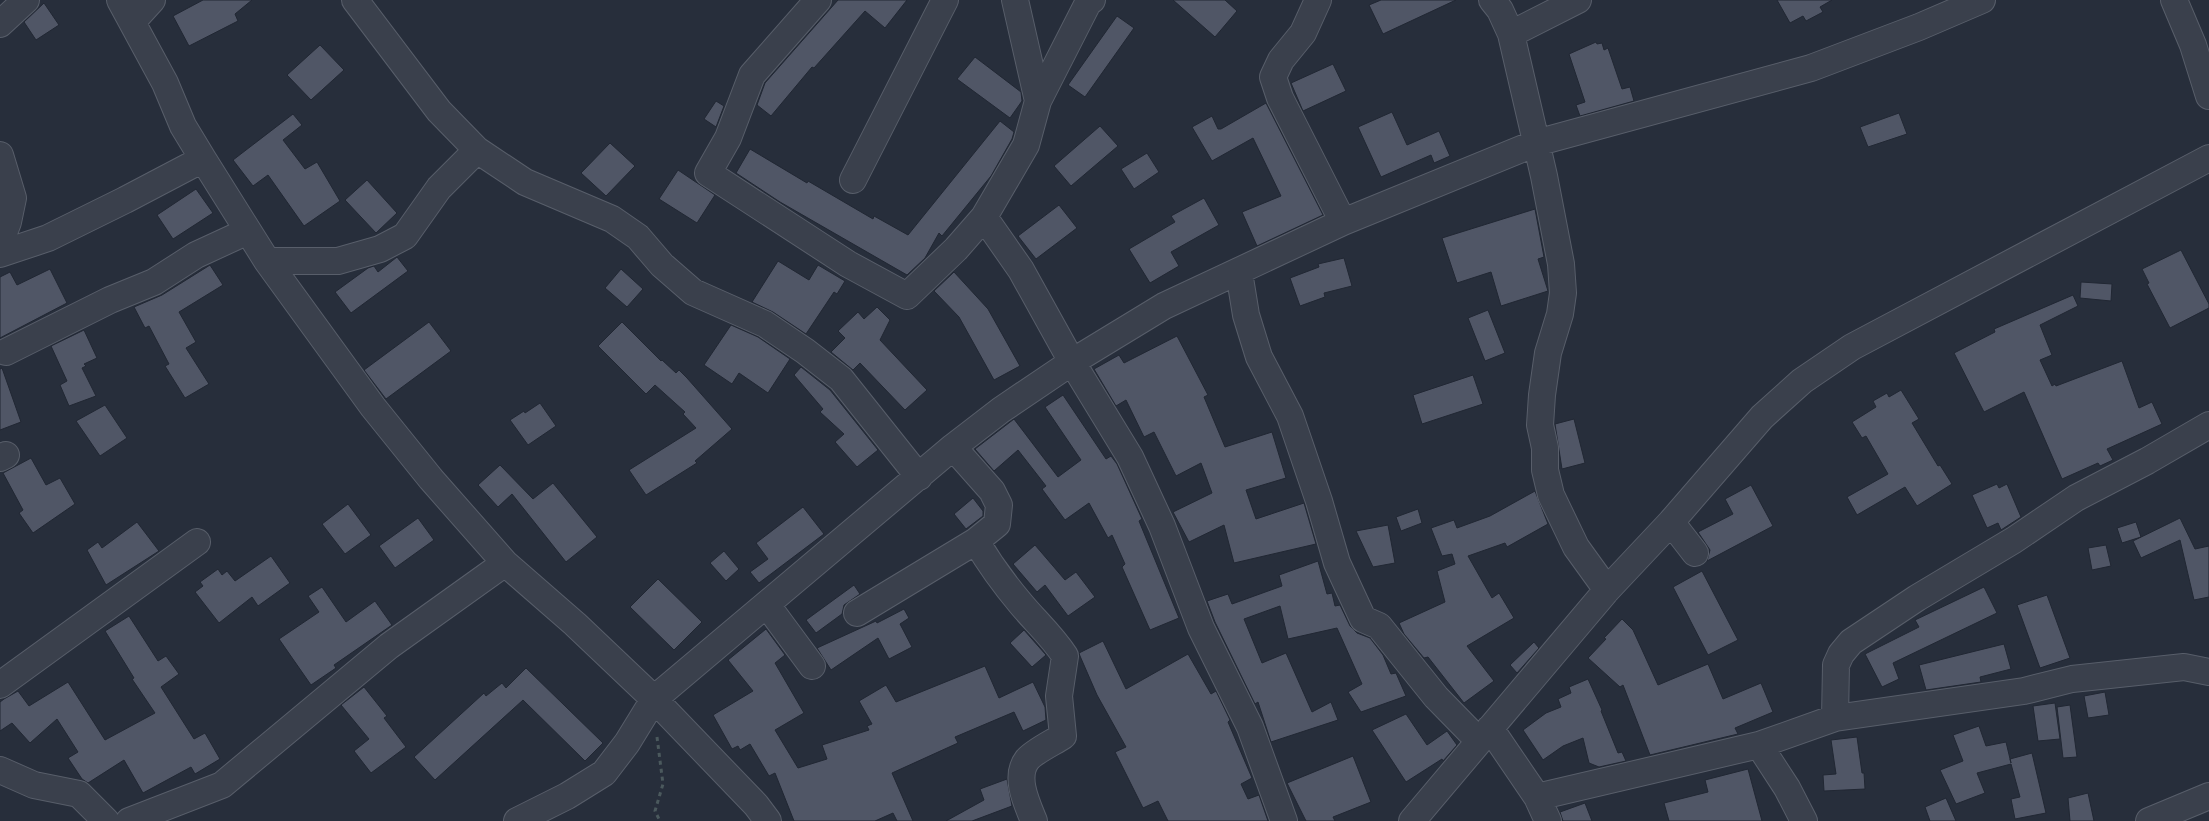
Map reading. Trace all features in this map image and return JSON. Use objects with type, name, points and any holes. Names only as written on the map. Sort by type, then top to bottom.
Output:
[{"type":"street","points":[[0,24],[26,0]]},
{"type":"street","points":[[152,0],[126,11],[165,83],[183,126],[267,261],[372,407],[431,479],[505,563],[575,624],[654,699],[756,805],[768,821]]},
{"type":"street","points":[[355,0],[439,111],[477,150],[525,182],[612,220],[638,237],[662,264],[693,292],[765,324],[805,351],[841,379],[919,477]]},
{"type":"street","points":[[818,0],[752,75],[728,138],[708,173],[848,264],[907,296],[956,249],[984,217],[1026,145],[1038,101],[1085,0]]},
{"type":"street","points":[[853,180],[945,0]]},
{"type":"street","points":[[1015,0],[1038,101]]},
{"type":"street","points":[[1318,0],[1303,33],[1281,60],[1273,77],[1280,98],[1343,222]]},
{"type":"street","points":[[1492,0],[1500,10],[1511,34],[1561,264],[1563,293],[1560,314],[1548,353],[1542,395],[1540,425],[1545,448],[1545,470],[1551,496],[1576,547],[1607,590]]},
{"type":"street","points":[[1511,34],[1578,0]]},
{"type":"street","points":[[517,821],[567,796],[604,773],[627,743],[654,699],[953,447],[1001,410],[1072,362],[1164,306],[1343,222],[1536,143],[1811,68],[1919,27],[1982,0]]},
{"type":"street","points":[[2174,0],[2201,44],[2209,96]]},
{"type":"street","points":[[267,261],[338,261],[380,248],[405,236],[439,188],[477,150]]},
{"type":"street","points":[[0,155],[13,198],[8,222],[0,243]]},
{"type":"street","points":[[1412,821],[1607,590],[1671,522],[1762,417],[1802,381],[1852,347],[2209,158]]},
{"type":"street","points":[[0,254],[48,238],[203,159]]},
{"type":"street","points":[[984,217],[1021,270],[1072,362],[1130,457],[1162,526],[1201,628],[1250,727],[1284,821]]},
{"type":"street","points":[[6,352],[110,300],[154,282],[196,255],[248,231]]},
{"type":"street","points":[[1239,272],[1246,315],[1259,357],[1290,416],[1319,501],[1337,563],[1363,619],[1379,626],[1436,697],[1484,735],[1537,797],[1548,821]]},
{"type":"street","points":[[1835,718],[1836,665],[1841,654],[1851,642],[1917,598],[2014,540],[2076,498],[2147,461],[2209,425]]},
{"type":"street","points":[[857,614],[976,541],[997,524],[999,505],[987,486],[953,447]]},
{"type":"street","points":[[1671,522],[1695,553]]},
{"type":"street","points":[[976,541],[999,576],[1022,605],[1053,638],[1066,656],[1059,696],[1063,736],[1027,760],[1022,770],[1021,781],[1034,821]]},
{"type":"street","points":[[0,685],[197,542]]},
{"type":"street","points":[[129,821],[222,785],[389,646],[505,563]]},
{"type":"street","points":[[767,605],[812,666]]},
{"type":"street","points":[[1537,797],[1759,745],[1835,718],[2024,691],[2072,679],[2184,667],[2209,672]]},
{"type":"street","points":[[1759,745],[1788,788],[1805,820]]},
{"type":"street","points":[[0,770],[34,785],[79,794],[106,821]]},
{"type":"street","points":[[2149,821],[2209,796]]},
{"type":"path","points":[[657,734],[662,784],[655,811],[660,821]]},
{"type":"building","points":[[203,0],[252,0],[235,14],[238,21],[189,46],[173,16]]},
{"type":"building","points":[[838,0],[907,0],[885,28],[865,11],[814,68],[812,67],[771,116],[757,105],[765,83]]},
{"type":"building","points":[[1173,0],[1225,0],[1237,11],[1215,37]]},
{"type":"building","points":[[1381,0],[1456,0],[1383,34],[1369,5]]},
{"type":"building","points":[[1777,0],[1832,0],[1820,7],[1823,12],[1806,21],[1803,16],[1790,23]]},
{"type":"building","points":[[44,3],[59,25],[36,40],[24,22]]},
{"type":"building","points":[[1117,16],[1134,28],[1085,97],[1068,85]]},
{"type":"building","points":[[1596,42],[1597,44],[1602,43],[1604,50],[1608,48],[1622,89],[1630,87],[1634,101],[1580,116],[1576,105],[1585,102],[1569,54]]},
{"type":"building","points":[[320,45],[344,70],[311,100],[287,75]]},
{"type":"building","points":[[975,57],[1021,92],[1022,101],[1010,118],[957,79]]},
{"type":"building","points":[[1333,64],[1346,91],[1303,111],[1291,83]]},
{"type":"building","points":[[716,101],[724,106],[716,127],[704,119]]},
{"type":"building","points":[[1266,103],[1323,215],[1257,246],[1242,212],[1281,196],[1253,138],[1212,161],[1192,127],[1212,116],[1218,129],[1221,129]]},
{"type":"building","points":[[1392,112],[1407,145],[1439,131],[1450,156],[1434,163],[1431,155],[1381,177],[1358,127]]},
{"type":"building","points":[[1899,113],[1907,134],[1868,147],[1860,127]]},
{"type":"building","points":[[293,114],[302,125],[283,140],[305,169],[317,162],[340,201],[304,226],[268,175],[253,186],[233,160]]},
{"type":"building","points":[[1000,121],[1014,132],[991,176],[942,236],[939,233],[925,258],[907,275],[780,202],[736,173],[750,149],[873,219],[874,216],[908,235]]},
{"type":"building","points":[[1100,126],[1118,146],[1071,186],[1054,166]]},
{"type":"building","points":[[610,143],[635,166],[606,196],[581,173]]},
{"type":"building","points":[[1147,153],[1159,172],[1134,189],[1121,169]]},
{"type":"building","points":[[678,170],[715,195],[697,223],[659,199]]},
{"type":"building","points":[[367,180],[397,213],[376,233],[345,200]]},
{"type":"building","points":[[196,189],[213,213],[173,239],[157,215]]},
{"type":"building","points":[[1204,198],[1219,225],[1171,252],[1179,266],[1150,283],[1129,249],[1175,222],[1171,216]]},
{"type":"building","points":[[1059,205],[1077,228],[1036,259],[1018,236]]},
{"type":"building","points":[[1535,209],[1544,257],[1538,259],[1548,291],[1501,306],[1491,272],[1457,283],[1442,238]]},
{"type":"building","points":[[2181,250],[2209,304],[2209,308],[2170,328],[2147,284],[2149,283],[2142,269]]},
{"type":"building","points":[[397,257],[408,271],[351,313],[335,292],[368,268],[374,266],[378,272]]},
{"type":"building","points":[[1344,258],[1352,286],[1324,293],[1325,297],[1300,306],[1290,278],[1319,267],[1318,264]]},
{"type":"building","points":[[778,261],[809,280],[818,265],[845,281],[837,294],[834,292],[806,334],[773,312],[752,302]]},
{"type":"building","points":[[210,265],[223,285],[179,312],[196,342],[186,348],[209,384],[185,398],[165,366],[169,364],[149,326],[145,328],[134,307],[162,295]]},
{"type":"building","points":[[50,269],[67,303],[0,338],[0,277],[10,272],[17,285]]},
{"type":"building","points":[[621,269],[643,289],[627,307],[605,288]]},
{"type":"building","points":[[954,272],[988,309],[1020,366],[994,380],[959,317],[934,291]]},
{"type":"building","points":[[2081,282],[2112,284],[2111,301],[2080,298]]},
{"type":"building","points":[[2073,295],[2078,306],[2040,325],[2052,355],[2040,360],[2052,386],[2122,361],[2139,408],[2152,402],[2162,424],[2107,449],[2113,460],[2100,466],[2098,463],[2062,479],[2024,392],[1984,412],[1954,353],[1995,332],[1994,329]]},
{"type":"building","points":[[877,307],[890,320],[880,340],[927,390],[905,410],[860,363],[853,370],[831,352],[845,338],[838,331],[858,312],[864,319]]},
{"type":"building","points":[[1488,310],[1505,353],[1485,361],[1468,318]]},
{"type":"building","points":[[429,322],[451,351],[386,399],[364,370]]},
{"type":"building","points":[[622,322],[661,361],[676,373],[679,370],[732,429],[695,461],[697,463],[646,495],[629,470],[696,428],[683,414],[685,412],[655,385],[646,394],[598,346]]},
{"type":"building","points":[[731,325],[758,337],[790,359],[768,393],[739,373],[732,384],[704,365]]},
{"type":"building","points":[[84,330],[97,358],[84,364],[86,366],[82,368],[96,396],[69,406],[60,385],[67,381],[51,346]]},
{"type":"building","points":[[1177,336],[1208,395],[1204,397],[1225,447],[1272,432],[1286,478],[1246,490],[1256,519],[1304,503],[1316,544],[1234,563],[1224,525],[1189,542],[1173,512],[1212,493],[1201,463],[1176,476],[1154,432],[1144,437],[1126,400],[1116,406],[1094,369],[1119,355],[1124,363]]},
{"type":"building","points":[[801,367],[830,390],[878,450],[857,467],[835,442],[844,434],[820,412],[823,409],[794,375]]},
{"type":"building","points":[[2,368],[21,422],[0,430],[0,369]]},
{"type":"building","points":[[1473,375],[1483,404],[1422,424],[1413,395]]},
{"type":"building","points":[[1901,390],[1919,419],[1912,423],[1938,466],[1940,465],[1952,484],[1917,506],[1905,487],[1857,515],[1847,497],[1888,474],[1866,436],[1862,438],[1852,422],[1876,407],[1873,401],[1887,393],[1889,397]]},
{"type":"building","points":[[1063,395],[1106,459],[1111,456],[1117,464],[1142,519],[1139,521],[1179,618],[1150,630],[1122,567],[1125,564],[1112,535],[1108,538],[1089,503],[1065,520],[1042,489],[1046,486],[1018,450],[994,471],[975,449],[1014,419],[1058,477],[1081,460],[1045,407]]},
{"type":"building","points":[[540,403],[556,426],[528,445],[510,420]]},
{"type":"building","points":[[105,405],[127,438],[100,456],[76,421]]},
{"type":"building","points":[[1574,419],[1585,463],[1562,469],[1555,424]]},
{"type":"building","points":[[31,458],[46,485],[60,478],[75,504],[33,533],[19,513],[23,510],[3,473]]},
{"type":"building","points":[[500,465],[533,499],[553,483],[597,537],[566,562],[512,494],[498,507],[478,485]]},
{"type":"building","points":[[1997,484],[1999,488],[2007,484],[2021,517],[2001,530],[1998,523],[1987,528],[1972,495]]},
{"type":"building","points":[[1751,485],[1773,526],[1707,561],[1710,550],[1698,532],[1733,514],[1725,499]]},
{"type":"building","points":[[1535,491],[1548,524],[1507,547],[1505,543],[1468,556],[1492,598],[1499,593],[1514,618],[1467,646],[1494,681],[1464,703],[1428,657],[1424,658],[1404,634],[1399,623],[1445,602],[1437,571],[1455,564],[1452,554],[1442,556],[1431,528],[1454,520],[1457,528],[1490,516]]},
{"type":"building","points":[[973,498],[983,511],[983,516],[966,529],[954,514]]},
{"type":"building","points":[[348,504],[371,535],[345,554],[322,524]]},
{"type":"building","points":[[803,507],[824,534],[759,583],[750,572],[768,559],[756,543]]},
{"type":"building","points":[[1418,509],[1422,523],[1401,531],[1396,517]]},
{"type":"building","points":[[418,518],[434,540],[395,568],[379,546]]},
{"type":"building","points":[[2180,518],[2195,549],[2209,546],[2209,597],[2194,600],[2180,540],[2141,558],[2133,541]]},
{"type":"building","points":[[137,522],[159,551],[106,585],[87,550],[98,542],[102,548]]},
{"type":"building","points":[[2136,522],[2141,537],[2122,543],[2117,528]]},
{"type":"building","points":[[1388,525],[1395,563],[1373,567],[1356,531]]},
{"type":"building","points":[[1035,545],[1065,580],[1076,572],[1095,597],[1068,616],[1045,585],[1037,592],[1013,564]]},
{"type":"building","points":[[2106,545],[2111,566],[2092,570],[2088,548]]},
{"type":"building","points":[[724,551],[739,569],[726,581],[710,563]]},
{"type":"building","points":[[271,556],[290,583],[258,606],[252,597],[219,623],[195,592],[203,586],[200,582],[218,569],[222,575],[227,571],[235,581]]},
{"type":"building","points":[[1318,561],[1327,594],[1332,593],[1335,606],[1340,605],[1350,626],[1357,633],[1370,638],[1383,655],[1391,674],[1396,673],[1406,696],[1361,712],[1348,692],[1362,684],[1337,628],[1288,639],[1280,606],[1244,619],[1262,663],[1286,653],[1312,712],[1331,702],[1338,720],[1271,742],[1258,702],[1255,704],[1215,622],[1207,601],[1228,594],[1232,604],[1282,586],[1279,575]]},
{"type":"building","points":[[1702,571],[1738,640],[1708,655],[1673,587]]},
{"type":"building","points":[[658,579],[702,622],[674,650],[630,607]]},
{"type":"building","points":[[854,585],[860,594],[844,605],[842,614],[816,633],[806,620]]},
{"type":"building","points":[[322,587],[346,622],[375,601],[392,625],[334,665],[336,668],[311,685],[279,639],[319,612],[308,596]]},
{"type":"building","points":[[1984,587],[1997,613],[1893,663],[1899,679],[1882,687],[1865,654],[1919,627],[1915,620]]},
{"type":"building","points":[[2047,595],[2070,658],[2040,668],[2017,605]]},
{"type":"building","points":[[904,609],[909,618],[900,624],[912,647],[889,659],[878,638],[831,670],[817,648],[876,621],[877,623]]},
{"type":"building","points":[[129,616],[158,661],[166,656],[179,674],[161,687],[194,739],[205,733],[220,759],[195,774],[191,767],[143,793],[124,760],[88,783],[82,779],[68,758],[78,752],[57,719],[30,743],[12,723],[0,731],[0,702],[4,699],[18,691],[29,706],[68,682],[105,740],[155,713],[132,679],[134,678],[105,631]]},
{"type":"building","points":[[1622,619],[1633,630],[1658,685],[1708,664],[1723,699],[1761,683],[1773,712],[1735,728],[1738,734],[1650,755],[1623,685],[1620,687],[1588,658]]},
{"type":"building","points":[[766,629],[785,655],[775,663],[804,713],[775,730],[798,768],[827,759],[822,745],[869,730],[867,726],[872,724],[859,701],[886,685],[896,702],[985,666],[999,698],[1033,682],[1045,707],[1046,720],[1023,731],[1014,712],[955,737],[958,743],[892,773],[913,821],[897,821],[893,813],[875,821],[794,821],[775,773],[769,776],[750,744],[740,750],[738,746],[732,749],[713,715],[753,691],[728,660]]},
{"type":"building","points":[[1024,630],[1046,655],[1032,667],[1010,643]]},
{"type":"building","points":[[1103,641],[1126,689],[1188,654],[1211,694],[1216,691],[1230,720],[1228,722],[1252,778],[1241,784],[1248,799],[1259,795],[1268,821],[1168,821],[1158,801],[1143,808],[1115,752],[1126,747],[1097,695],[1079,653]]},
{"type":"building","points":[[1534,642],[1539,648],[1517,673],[1510,665]]},
{"type":"building","points":[[2004,644],[2011,669],[1980,677],[1981,682],[1926,690],[1919,665]]},
{"type":"building","points":[[526,668],[603,743],[585,761],[523,700],[435,780],[414,757],[484,693],[486,696],[502,683],[506,688]]},
{"type":"building","points":[[1588,679],[1618,753],[1622,752],[1626,761],[1599,767],[1589,763],[1583,738],[1563,746],[1543,760],[1523,730],[1546,713],[1561,707],[1558,699],[1571,693],[1569,687]]},
{"type":"building","points":[[364,687],[387,716],[384,718],[406,747],[371,773],[354,751],[369,739],[341,705]]},
{"type":"building","points":[[2105,692],[2109,715],[2088,718],[2084,696]]},
{"type":"building","points":[[2055,703],[2060,739],[2038,741],[2033,706]]},
{"type":"building","points":[[2070,705],[2077,757],[2063,758],[2057,707]]},
{"type":"building","points":[[1406,714],[1427,745],[1447,731],[1457,745],[1443,761],[1442,759],[1406,782],[1372,730]]},
{"type":"building","points":[[1979,726],[1986,746],[2006,742],[2010,759],[2032,753],[2046,813],[2015,819],[2011,799],[2020,797],[2011,764],[1977,773],[1985,793],[1956,804],[1940,770],[1963,761],[1953,735]]},
{"type":"building","points":[[1857,737],[1865,789],[1824,791],[1823,775],[1836,774],[1831,740]]},
{"type":"building","points":[[1353,756],[1371,802],[1333,817],[1335,821],[1306,821],[1287,783]]},
{"type":"building","points":[[1748,769],[1762,821],[1669,821],[1664,803],[1708,792],[1705,780]]},
{"type":"building","points":[[1007,779],[1012,806],[972,821],[946,821],[984,800],[980,789]]},
{"type":"building","points":[[2088,793],[2094,821],[2070,821],[2068,798]]},
{"type":"building","points":[[1946,798],[1956,821],[1930,821],[1925,807]]},
{"type":"building","points":[[1585,803],[1592,821],[1563,821],[1560,812]]}]
